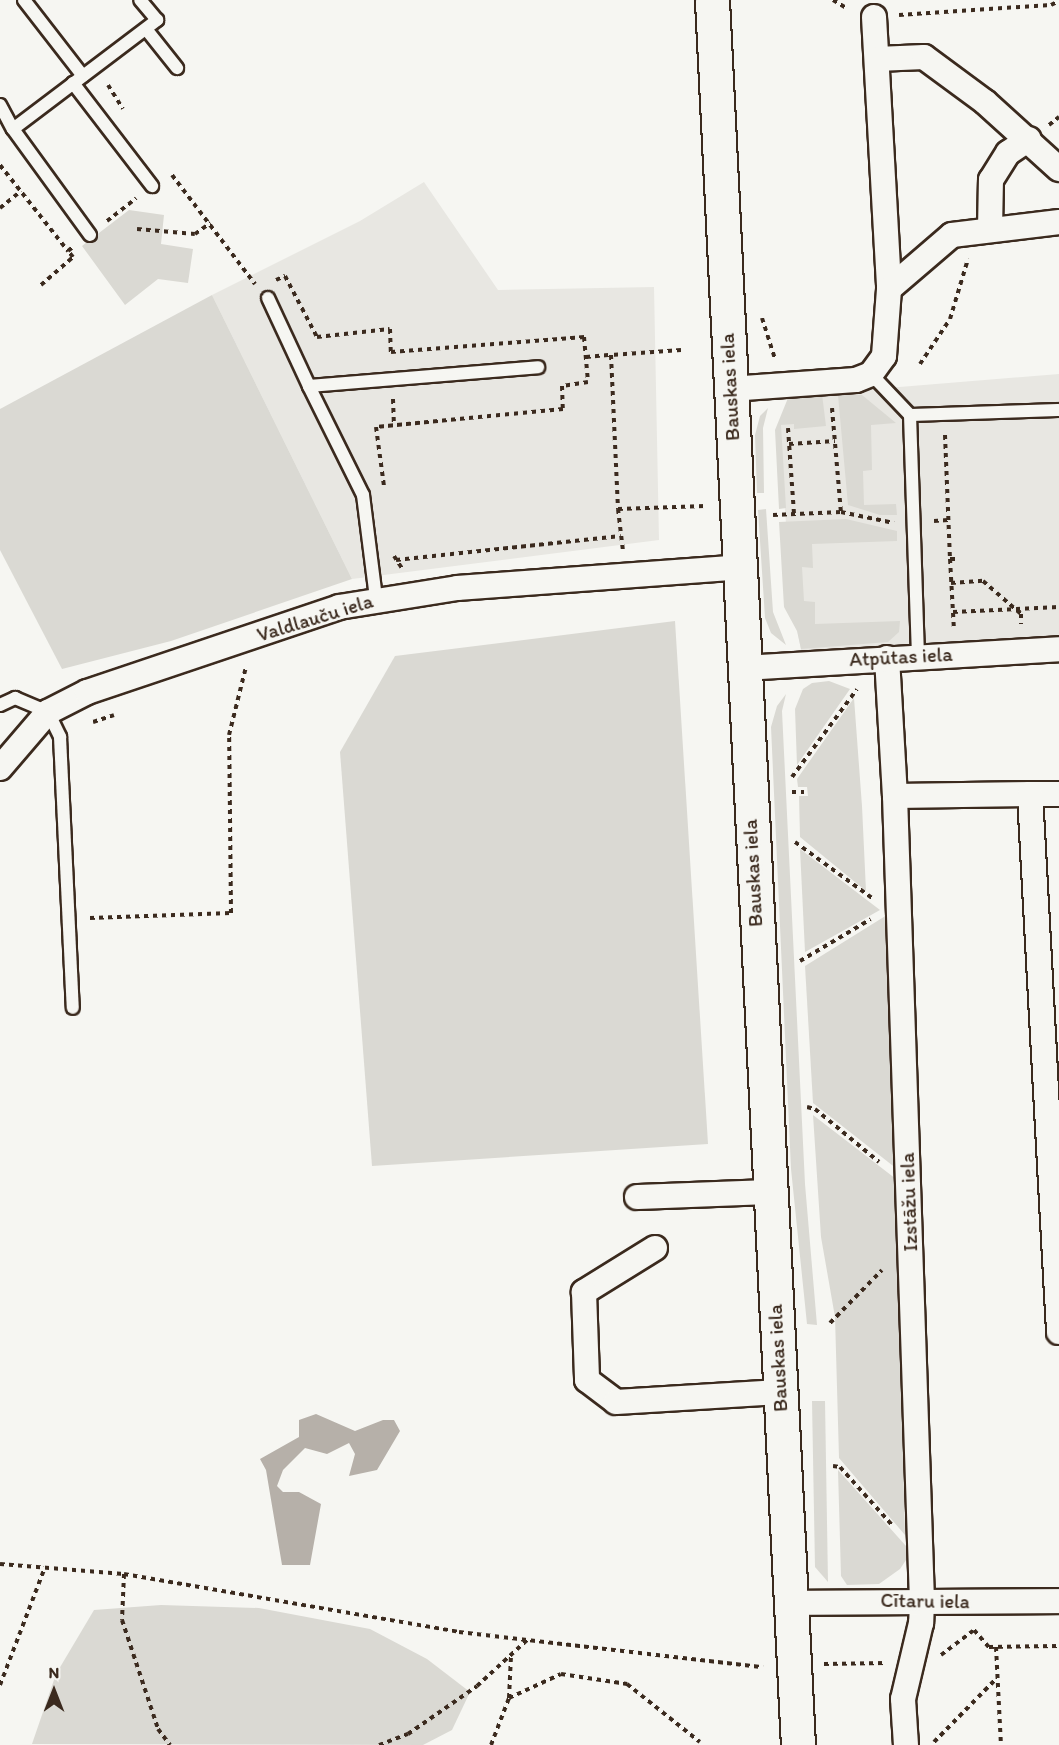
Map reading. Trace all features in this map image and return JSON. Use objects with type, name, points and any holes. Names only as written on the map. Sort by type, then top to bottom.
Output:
[{"type":"main road","name":"Bauskas iela","points":[[712,0],[743,668],[798,1745]]},
{"type":"street","points":[[730,389],[856,380],[871,374],[884,357],[889,289],[874,16]]},
{"type":"street","points":[[877,59],[924,57],[1029,139],[1059,169]]},
{"type":"street","points":[[979,231],[991,180],[1008,153],[1029,139]]},
{"type":"street","points":[[889,289],[952,235],[1059,222]]},
{"type":"street","name":"Valdlauču iela","points":[[0,768],[48,712],[87,692],[339,607],[376,598],[541,580],[740,567]]},
{"type":"street","name":"Atpūtas iela","points":[[743,668],[1059,649]]},
{"type":"street","name":"Izstāžu iela","points":[[887,658],[895,796],[893,910],[908,1179],[922,1600],[921,1623],[903,1699],[906,1745]]},
{"type":"street","points":[[1030,794],[1049,941],[1059,1332]]},
{"type":"street","points":[[895,796],[1059,794]]},
{"type":"street","points":[[638,1197],[770,1192]]},
{"type":"street","points":[[655,1248],[584,1292],[587,1380],[616,1402],[780,1392]]},
{"type":"street","name":"Cītaru iela","points":[[790,1603],[922,1600],[1059,1601]]},
{"type":"lane","points":[[24,0],[152,186]]},
{"type":"lane","points":[[12,129],[157,20],[140,0]]},
{"type":"lane","points":[[146,29],[177,68]]},
{"type":"lane","points":[[0,105],[12,129],[90,235]]},
{"type":"lane","points":[[268,298],[363,495],[376,598]]},
{"type":"lane","points":[[309,386],[538,367]]},
{"type":"lane","points":[[871,374],[910,415],[918,656]]},
{"type":"lane","points":[[910,415],[1059,410]]},
{"type":"lane","points":[[0,705],[15,698],[48,712],[60,737],[73,1008]]},
{"type":"path","points":[[874,16],[1051,5],[1059,1]]},
{"type":"path","points":[[107,80],[108,88],[128,116]]},
{"type":"path","points":[[170,172],[257,288],[285,276],[317,337],[390,329],[391,352],[584,337],[588,382],[562,386],[563,409],[376,427],[385,494]]},
{"type":"path","points":[[0,208],[21,190]]},
{"type":"path","points":[[137,228],[195,234],[210,224]]},
{"type":"path","points":[[920,364],[950,319],[971,247],[979,231]]},
{"type":"path","points":[[41,285],[73,257],[68,251]]},
{"type":"path","points":[[761,305],[766,341],[780,371],[779,386]]},
{"type":"path","points":[[586,357],[681,350]]},
{"type":"path","points":[[611,356],[618,509],[623,554]]},
{"type":"path","points":[[918,632],[954,630],[944,414]]},
{"type":"path","points":[[788,428],[794,514]]},
{"type":"path","points":[[789,444],[835,441],[842,512]]},
{"type":"path","points":[[618,509],[736,504]]},
{"type":"path","points":[[773,515],[842,512],[882,522],[948,520]]},
{"type":"path","points":[[395,560],[621,536]]},
{"type":"path","points":[[393,550],[395,560],[408,576]]},
{"type":"path","points":[[951,583],[983,581],[1020,614],[1021,651]]},
{"type":"path","points":[[953,612],[1059,607]]},
{"type":"path","points":[[68,918],[231,913],[229,735],[246,667]]},
{"type":"path","points":[[792,777],[855,691]]},
{"type":"path","points":[[792,792],[804,792]]},
{"type":"path","points":[[795,842],[893,910],[800,961]]},
{"type":"path","points":[[807,1107],[815,1109],[895,1174],[908,1179]]},
{"type":"path","points":[[830,1323],[899,1253],[911,1252]]},
{"type":"path","points":[[833,1466],[840,1467],[910,1545],[920,1546]]},
{"type":"path","points":[[0,1564],[123,1574],[528,1640],[750,1668],[930,1664],[974,1630]]},
{"type":"path","points":[[0,1685],[45,1568]]},
{"type":"path","points":[[123,1574],[122,1620],[158,1729],[170,1745]]},
{"type":"path","points":[[967,1602],[966,1620],[989,1647],[1059,1646]]},
{"type":"path","points":[[379,1745],[416,1728],[477,1686],[528,1640]]},
{"type":"path","points":[[996,1647],[1001,1745]]},
{"type":"path","points":[[491,1745],[509,1698],[511,1655]]},
{"type":"path","points":[[509,1698],[561,1674],[627,1684],[700,1743]]},
{"type":"path","points":[[931,1745],[996,1678]]},
{"type":"shaded area","points":[[424,182],[498,290],[654,287],[659,540],[352,579],[212,295],[360,221]]},
{"type":"shaded area","points":[[129,210],[164,215],[161,244],[193,249],[188,283],[158,279],[125,305],[82,246]]},
{"type":"shaded area","points":[[212,295],[352,579],[171,641],[62,669],[0,550],[0,409]]},
{"type":"shaded area","points":[[1059,374],[1059,660],[806,676],[792,602],[779,432],[790,396]]},
{"type":"shaded area","points":[[822,394],[826,426],[794,429],[794,424],[781,425],[786,508],[779,509],[775,430],[788,398]]},
{"type":"shaded area","points":[[838,395],[862,395],[896,423],[871,425],[872,470],[863,471],[864,505],[896,504],[897,515],[880,515],[848,505]]},
{"type":"shaded area","points":[[768,408],[763,428],[764,493],[757,493],[755,435],[760,416]]},
{"type":"shaded area","points":[[766,509],[773,612],[786,645],[771,633],[765,618],[758,510]]},
{"type":"shaded area","points":[[846,519],[897,531],[897,541],[812,544],[813,568],[802,567],[804,601],[815,602],[815,624],[900,621],[899,632],[888,642],[801,649],[797,631],[784,607],[779,522]]},
{"type":"shaded area","points":[[675,621],[708,1144],[372,1166],[340,752],[395,656]]},
{"type":"shaded area","points":[[829,681],[850,689],[797,765],[795,709],[803,689],[812,683]]},
{"type":"shaded area","points":[[786,694],[782,711],[805,1184],[817,1325],[807,1324],[791,1169],[771,727],[777,706]]},
{"type":"shaded area","points":[[854,698],[866,891],[800,837],[799,796],[808,796],[807,787],[798,787],[797,779]]},
{"type":"shaded area","points":[[800,849],[880,910],[805,952]]},
{"type":"shaded area","points":[[887,915],[897,1169],[813,1103],[805,966]]},
{"type":"shaded area","points":[[813,1115],[896,1179],[905,1535],[839,1458],[835,1317],[821,1237]]},
{"type":"shaded area","points":[[812,1401],[825,1401],[828,1582],[815,1567]]},
{"type":"shaded area","points":[[316,1414],[355,1431],[383,1420],[394,1420],[400,1431],[377,1470],[349,1476],[355,1454],[349,1443],[327,1454],[305,1448],[283,1470],[277,1486],[283,1492],[299,1492],[321,1504],[310,1565],[282,1565],[266,1470],[260,1459],[299,1437],[299,1420]]},
{"type":"shaded area","points":[[838,1470],[906,1546],[906,1560],[900,1569],[879,1584],[847,1585],[841,1576]]},
{"type":"shaded area","points":[[161,1605],[259,1608],[370,1629],[427,1659],[470,1692],[452,1730],[423,1745],[32,1744],[56,1674],[94,1610]]}]
